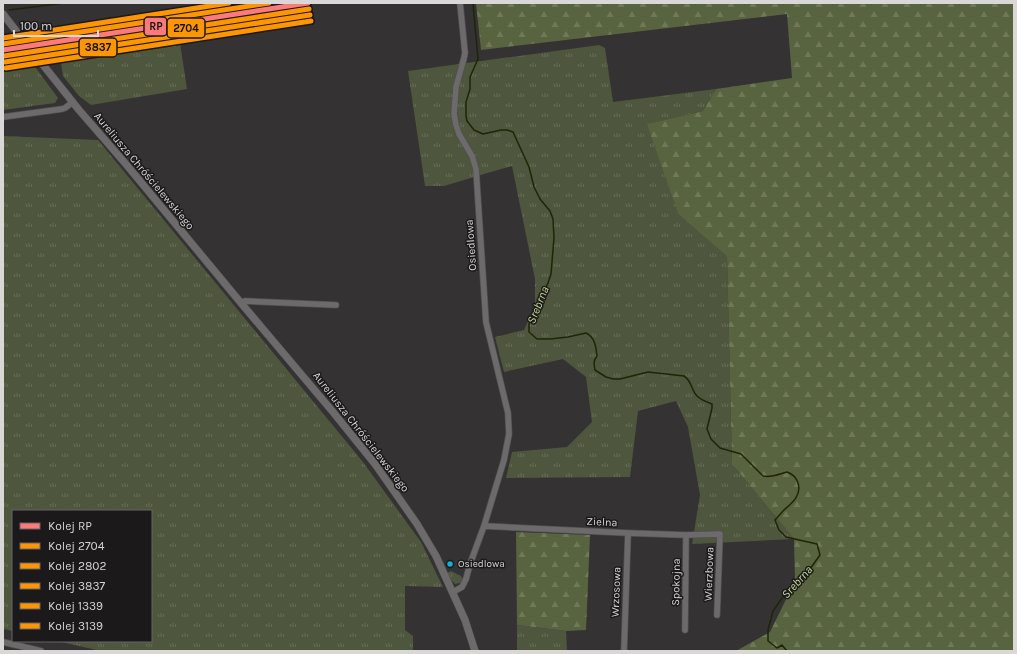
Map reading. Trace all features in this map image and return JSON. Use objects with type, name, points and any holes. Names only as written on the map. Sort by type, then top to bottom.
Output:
[{"type":"street","name":"Osiedlowa","points":[[453,592],[458,590],[464,584],[484,526],[504,460],[509,434],[508,413],[486,322],[476,169],[472,156],[459,134],[454,114],[456,87],[465,52],[460,3]]},
{"type":"street","points":[[3,14],[20,36]]},
{"type":"street","name":"Aureliusza Chróścielewskiego","points":[[32,51],[375,464],[417,524],[436,556],[465,620],[475,651]]},
{"type":"street","points":[[3,117],[62,109],[73,102]]},
{"type":"street","points":[[241,304],[246,301],[336,305]]},
{"type":"street","name":"Zielna","points":[[484,526],[686,535],[720,534]]},
{"type":"street","name":"Wrzosowa","points":[[624,651],[628,533]]},
{"type":"street","name":"Wierzbowa","points":[[718,615],[720,534]]},
{"type":"street","name":"Spokojna","points":[[685,630],[686,535]]},
{"type":"street","points":[[3,642],[41,651]]},
{"type":"green space","points":[[476,3],[1014,3],[1014,651],[736,651],[770,632],[795,581],[794,539],[732,464],[727,256],[678,214],[647,124],[703,111],[716,89],[792,78],[787,14],[481,50]]},
{"type":"green space","points":[[180,43],[187,89],[91,105],[79,96],[63,76],[61,63]]},
{"type":"green space","points":[[599,45],[605,48],[613,102],[716,89],[703,111],[648,124],[678,214],[727,255],[732,464],[794,539],[692,544],[700,495],[688,427],[676,401],[638,411],[630,477],[506,478],[512,452],[567,447],[592,422],[586,377],[563,359],[504,372],[495,337],[524,330],[535,305],[535,279],[512,166],[444,186],[425,186],[408,71]]},
{"type":"green space","points":[[33,64],[58,98],[55,103],[3,110],[3,69]]},
{"type":"green space","points":[[3,136],[98,140],[363,462],[421,542],[443,587],[405,586],[405,630],[413,636],[413,651],[101,651],[61,642],[152,642],[152,510],[12,510],[12,631],[3,629]]},
{"type":"green space","points":[[516,532],[590,535],[586,630],[566,631],[517,625]]},
{"type":"green space","points":[[451,571],[461,576],[463,579],[460,583],[455,584],[450,579],[447,573]]},
{"type":"green space","points":[[517,625],[566,631],[567,651],[517,651]]},
{"type":"waterway","points":[[9,10],[65,3]]},
{"type":"waterway","name":"Srebrna","points":[[473,3],[478,59],[470,77],[470,89],[466,102],[467,121],[474,130],[483,134],[501,130],[513,132],[529,167],[534,187],[540,199],[550,211],[553,219],[554,238],[551,274],[529,324],[529,332],[537,339],[568,337],[586,333],[591,337],[595,346],[597,356],[594,361],[595,370],[606,377],[613,379],[620,379],[648,372],[684,376],[689,380],[697,396],[712,404],[707,429],[711,439],[720,448],[741,454],[763,476],[772,476],[787,472],[795,477],[798,483],[799,491],[793,502],[775,520],[779,530],[786,537],[817,544],[820,555],[805,576],[785,594],[773,611],[768,630],[768,641],[777,648],[782,645],[787,651]]},
{"type":"tunnel","points":[[20,36],[32,51]]},
{"type":"railway","points":[[5,50],[75,39]]},
{"type":"rail line","name":"1339","points":[[3,38],[229,3]]},
{"type":"rail line","name":"2802","points":[[3,44],[269,3]]},
{"type":"rail line","name":"RP","points":[[3,50],[308,3]]},
{"type":"rail line","name":"2704","points":[[4,56],[309,9]]},
{"type":"rail line","name":"3837","points":[[5,62],[310,15]]},
{"type":"rail line","name":"3139","points":[[6,68],[311,21]]},
{"type":"place","name":"Osiedlowa","points":[[450,564]]}]
